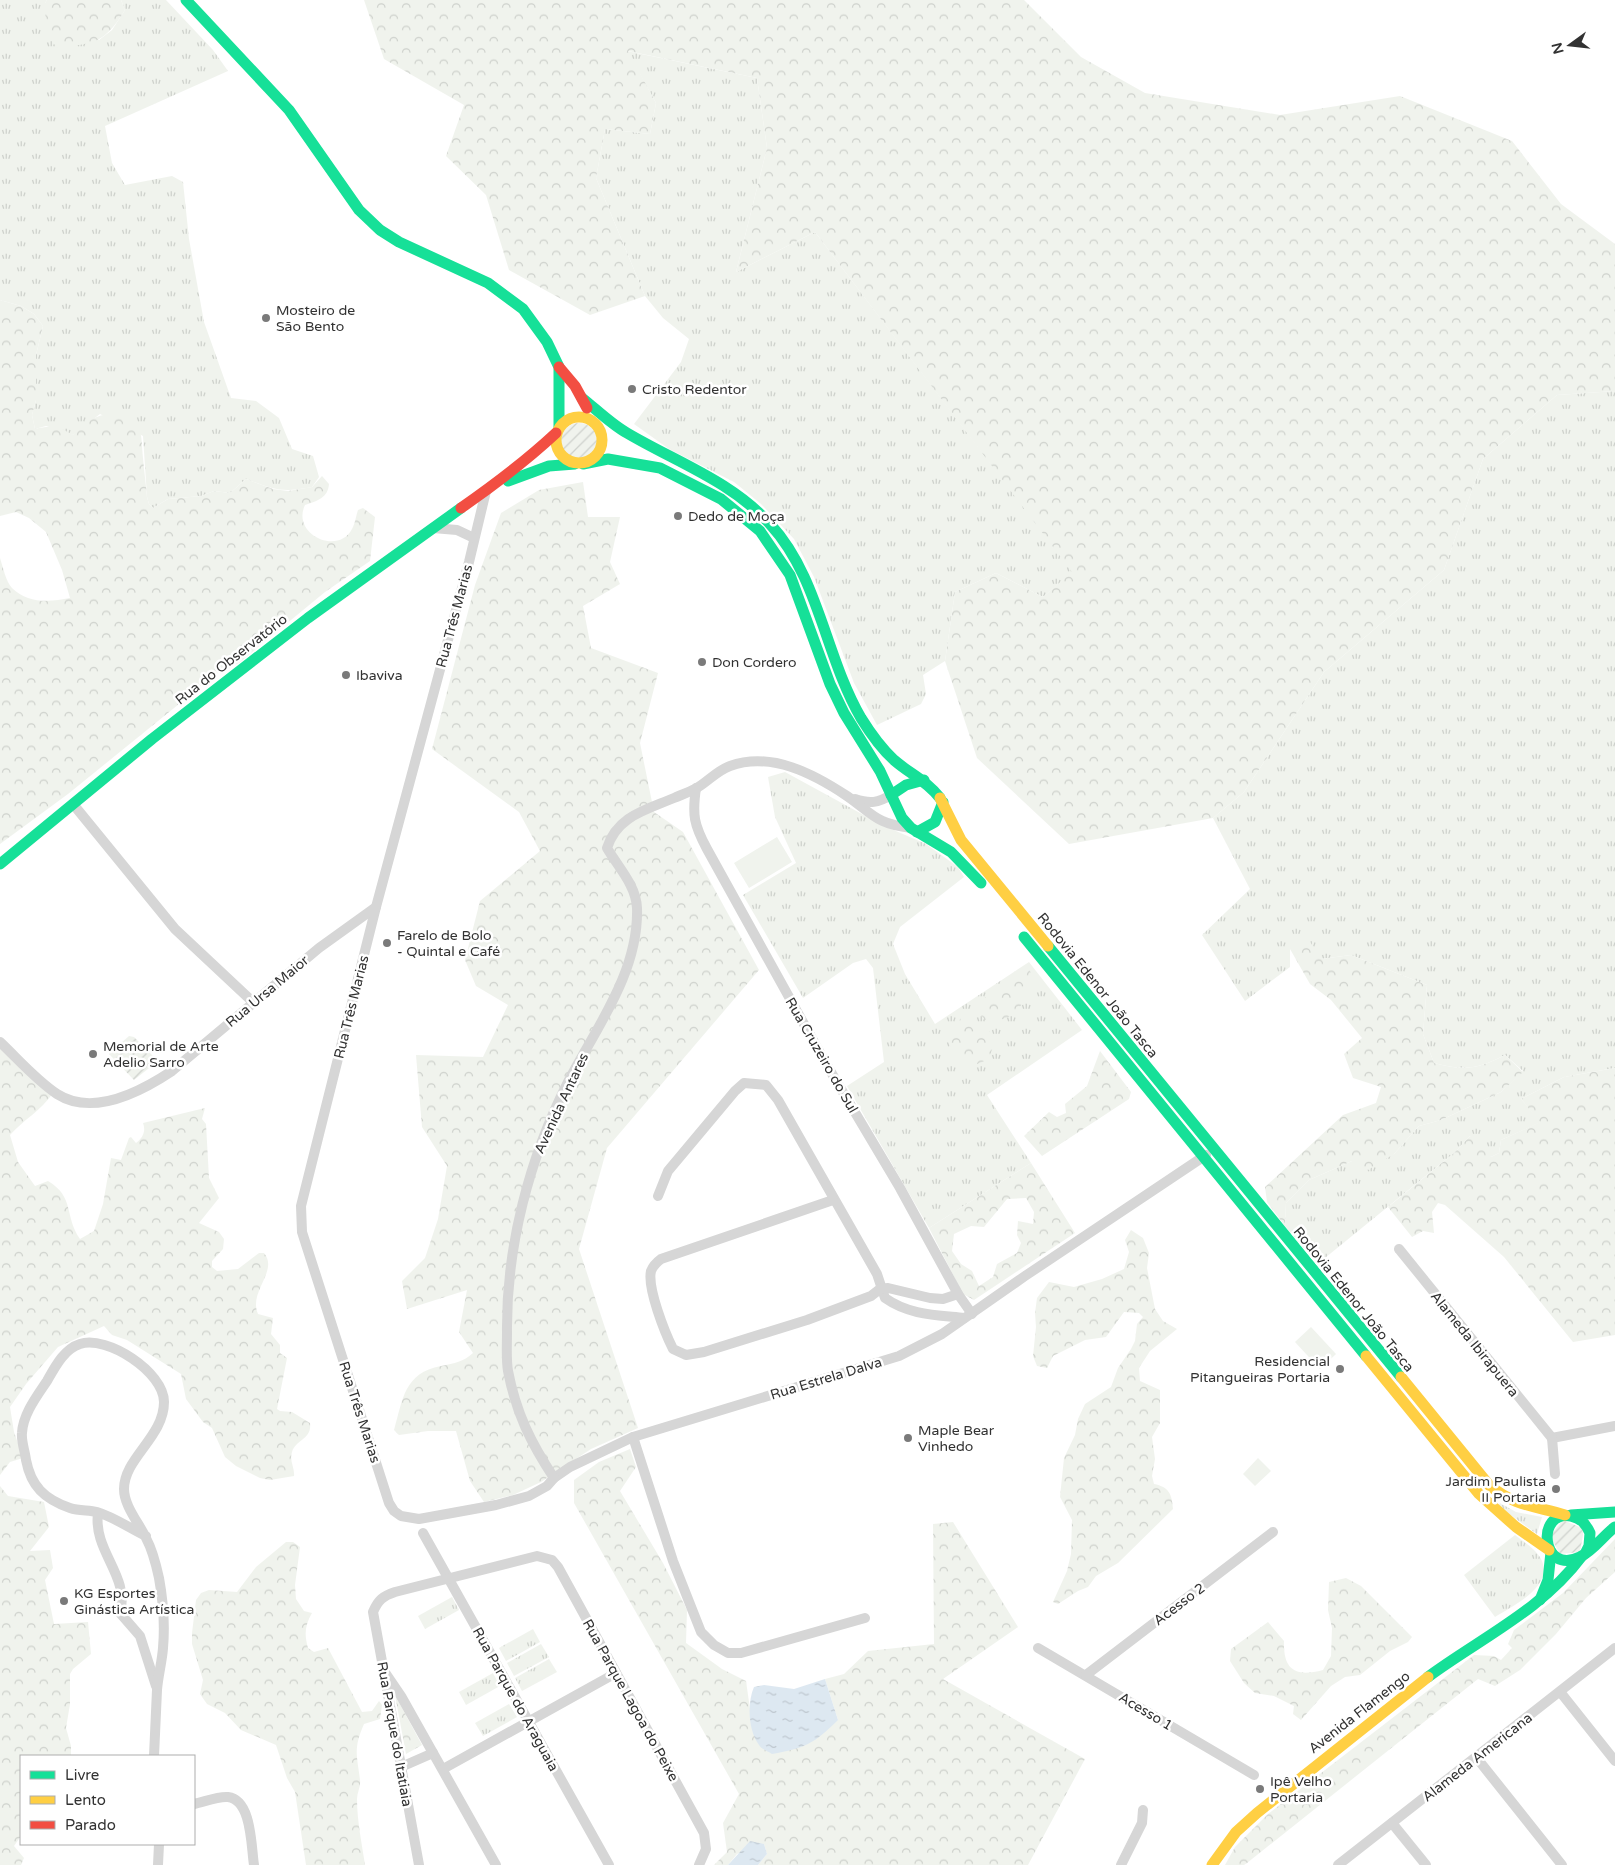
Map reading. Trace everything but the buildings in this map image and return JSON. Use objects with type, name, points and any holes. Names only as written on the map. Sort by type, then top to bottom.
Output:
[{"type":"main road","points":[[186,0],[289,110],[359,210],[380,230],[399,242],[467,271],[507,295],[523,309],[547,342],[559,367],[558,430],[555,440],[558,453],[569,462],[579,464],[608,459],[660,468],[721,499],[760,532],[790,575],[830,684],[892,794],[902,818],[914,830],[951,852],[962,862],[1007,914]]},
{"type":"main road","name":"Rodovia Edenor João Tasca","points":[[559,367],[597,420],[625,432],[746,500],[771,525],[799,565],[840,675],[862,719],[893,759],[924,780],[942,802],[961,840],[1213,1151],[1489,1485],[1503,1498],[1515,1504],[1568,1515],[1615,1512]]},
{"type":"main road","points":[[558,430],[564,422],[576,417],[597,420],[602,438],[599,452],[595,457],[579,464]]},
{"type":"main road","name":"Rua do Observatório","points":[[487,490],[495,481],[521,465],[558,430]]},
{"type":"main road","points":[[646,465],[651,446]]},
{"type":"main road","name":"Rua do Observatório","points":[[0,864],[152,738],[308,618],[487,490],[549,466],[579,464]]},
{"type":"main road","points":[[892,794],[906,785],[924,780]]},
{"type":"main road","points":[[914,830],[931,827],[936,822],[942,802]]},
{"type":"main road","name":"Rodovia Edenor João Tasca","points":[[1019,930],[1203,1158],[1479,1494],[1516,1527],[1550,1551]]},
{"type":"main road","points":[[1540,1600],[1548,1580],[1550,1551],[1546,1539],[1548,1528],[1555,1519],[1568,1515],[1581,1519],[1590,1532],[1590,1543],[1584,1554]]},
{"type":"main road","points":[[1550,1551],[1557,1557],[1567,1560],[1584,1554],[1615,1527]]},
{"type":"main road","name":"Avenida Flamengo","points":[[1212,1865],[1236,1832],[1282,1792],[1451,1661],[1558,1588],[1573,1571],[1584,1554]]},
{"type":"street","name":"Rua Três Marias","points":[[401,1516],[394,1511],[389,1503],[302,1232],[300,1217],[307,1180],[376,907],[487,490]]},
{"type":"street","points":[[432,528],[457,530],[474,538]]},
{"type":"street","points":[[696,788],[713,774],[730,766],[749,761],[771,761],[792,767],[820,780],[849,798],[867,813],[882,821],[914,830]]},
{"type":"street","name":"Avenida Antares","points":[[554,1478],[530,1441],[514,1398],[507,1369],[507,1306],[516,1234],[542,1140],[567,1084],[622,981],[631,956],[637,907],[633,889],[607,848],[611,834],[637,812],[696,788]]},
{"type":"street","name":"Rua Cruzeiro do Sul","points":[[696,788],[693,808],[695,826],[958,1294],[968,1316]]},
{"type":"street","points":[[849,798],[873,803],[879,802],[892,794]]},
{"type":"street","points":[[73,804],[175,930],[254,1003]]},
{"type":"street","name":"Rua Ursa Maior","points":[[0,1042],[59,1095],[75,1101],[98,1102],[124,1097],[148,1087],[172,1071],[357,919],[376,907]]},
{"type":"street","points":[[357,919],[373,920]]},
{"type":"street","points":[[658,1196],[668,1171],[735,1090],[744,1084],[753,1082],[766,1085],[772,1091],[877,1274],[880,1289],[885,1298],[907,1310],[926,1315],[968,1316]]},
{"type":"street","name":"Rua Estrela Dalva","points":[[401,1516],[419,1519],[496,1506],[529,1496],[547,1486],[554,1478],[577,1464],[633,1437],[899,1356],[942,1334],[1213,1151]]},
{"type":"street","points":[[833,1200],[661,1259],[654,1265],[651,1275],[652,1289],[673,1349],[686,1355],[704,1352],[807,1320],[871,1296],[880,1289],[888,1288],[930,1298],[943,1298],[958,1294]]},
{"type":"street","name":"Alameda Ibirapuera","points":[[1399,1249],[1552,1438]]},
{"type":"street","points":[[146,1536],[98,1512],[70,1508],[47,1496],[35,1486],[28,1467],[22,1434],[30,1409],[56,1365],[68,1351],[79,1344],[90,1342],[103,1345],[144,1366],[155,1377],[163,1392],[164,1402],[161,1422],[129,1471],[124,1487],[129,1506],[146,1536],[154,1556],[163,1610],[163,1647],[157,1688],[154,1755]]},
{"type":"street","points":[[1555,1474],[1552,1438],[1615,1426]]},
{"type":"street","points":[[633,1437],[673,1561],[701,1632],[714,1645],[728,1653],[741,1653],[865,1618]]},
{"type":"street","points":[[98,1512],[98,1534],[122,1590],[120,1613],[140,1636],[157,1688]]},
{"type":"street","name":"Acesso 2","points":[[1086,1675],[1273,1532]]},
{"type":"street","name":"Rua Parque do Araguaia","points":[[423,1533],[529,1720],[608,1865]]},
{"type":"street","name":"Rua Parque Lagoa do Peixe","points":[[449,1577],[538,1556],[545,1557],[558,1566],[704,1834],[706,1849],[698,1865]]},
{"type":"street","name":"Rua Parque do Itatiaia","points":[[419,1865],[373,1612],[383,1596],[449,1577]]},
{"type":"street","name":"Acesso 1","points":[[1038,1648],[1254,1776]]},
{"type":"street","name":"Alameda Americana","points":[[1338,1865],[1561,1693],[1615,1648]]},
{"type":"street","points":[[383,1670],[393,1682],[496,1865]]},
{"type":"street","points":[[443,1769],[616,1673]]},
{"type":"street","points":[[1561,1693],[1615,1761]]},
{"type":"street","points":[[401,1767],[433,1753]]},
{"type":"street","points":[[1476,1757],[1562,1865]]},
{"type":"street","points":[[195,1804],[227,1797],[239,1802],[244,1807],[248,1821],[254,1865]]},
{"type":"street","points":[[1121,1865],[1142,1823],[1143,1810]]},
{"type":"street","points":[[1392,1823],[1426,1865]]},
{"type":"street","points":[[158,1865],[159,1845]]},
{"type":"green space","points":[[0,0],[47,0],[45,3],[99,40],[112,30],[125,10],[121,0],[166,0],[213,50],[228,71],[105,126],[112,163],[125,185],[172,176],[183,182],[189,239],[204,322],[231,398],[256,401],[279,418],[292,449],[313,456],[319,477],[312,487],[285,490],[264,486],[246,479],[230,493],[214,491],[201,496],[168,499],[153,508],[149,504],[147,497],[143,436],[100,414],[73,435],[46,426],[35,429],[32,415],[36,400],[36,355],[43,326],[34,314],[21,306],[0,300]]},
{"type":"green space","points":[[47,0],[121,0],[125,10],[111,30],[97,40],[81,45],[57,48],[46,33],[45,3]]},
{"type":"green space","points":[[364,0],[1024,0],[1081,57],[1145,93],[1280,115],[1400,96],[1512,141],[1561,204],[1615,244],[1615,391],[1557,395],[1483,459],[1444,570],[1324,672],[1244,792],[1213,818],[1069,844],[977,758],[945,661],[955,592],[996,573],[1043,597],[1072,572],[815,232],[736,272],[767,148],[757,78],[628,51],[656,103],[650,134],[605,129],[596,178],[645,296],[590,315],[509,270],[486,195],[446,156],[464,105],[384,59]]},
{"type":"green space","points":[[627,51],[757,78],[767,148],[736,272],[815,232],[1073,572],[1043,597],[996,573],[955,592],[945,661],[923,675],[926,694],[921,704],[877,725],[854,683],[814,577],[794,539],[761,504],[734,482],[669,449],[634,424],[681,362],[689,339],[663,318],[645,296],[596,178],[605,129],[650,134],[656,103]]},
{"type":"green space","points":[[0,300],[21,306],[34,314],[43,326],[36,355],[36,400],[32,415],[35,429],[55,428],[73,435],[86,423],[106,414],[122,415],[130,418],[139,427],[141,434],[147,497],[149,504],[153,508],[168,499],[201,496],[214,491],[230,493],[246,479],[273,489],[288,491],[312,487],[322,476],[329,484],[327,493],[318,500],[305,505],[302,515],[304,525],[310,532],[318,538],[327,541],[337,541],[345,537],[352,529],[358,510],[363,508],[375,517],[370,561],[325,592],[239,663],[216,674],[68,794],[0,844],[0,558],[8,582],[12,588],[25,597],[40,600],[70,598],[62,570],[46,532],[29,518],[16,512],[0,516]]},
{"type":"green space","points":[[1615,391],[1615,1068],[1564,1077],[1521,1099],[1541,1122],[1501,1140],[1499,1153],[1491,1157],[1470,1136],[1454,1153],[1320,1262],[1311,1257],[1285,1226],[1286,1203],[1309,1180],[1352,1161],[1394,1154],[1419,1126],[1441,1120],[1501,1092],[1523,1071],[1505,1055],[1479,1066],[1471,1067],[1462,1068],[1434,1063],[1423,1034],[1427,985],[1351,955],[1321,959],[1290,949],[1290,967],[1245,1001],[1202,935],[1250,889],[1213,818],[1244,792],[1324,672],[1444,570],[1483,459],[1557,395]]},
{"type":"green space","points":[[579,423],[586,424],[592,428],[596,434],[596,448],[592,454],[586,458],[579,459],[572,458],[566,454],[562,448],[561,441],[562,434],[566,428],[572,424]]},
{"type":"green space","points":[[583,482],[588,517],[620,517],[610,562],[620,584],[583,606],[591,648],[658,673],[640,743],[654,812],[683,832],[759,970],[607,1148],[579,1249],[638,1428],[591,1449],[541,1482],[513,1495],[484,1502],[470,1481],[456,1431],[428,1431],[399,1435],[394,1430],[403,1398],[412,1381],[429,1369],[458,1362],[473,1353],[459,1332],[467,1290],[407,1309],[402,1281],[425,1258],[438,1219],[447,1166],[422,1127],[416,1055],[483,1057],[508,1005],[476,986],[465,960],[480,901],[540,851],[519,812],[432,749],[475,585],[501,513],[539,490]]},
{"type":"green space","points":[[785,772],[882,825],[926,844],[958,867],[964,877],[900,927],[893,944],[905,974],[935,1024],[1029,962],[1082,1030],[987,1095],[1031,1163],[929,1228],[847,1086],[884,1062],[873,968],[866,959],[853,963],[803,998],[743,895],[796,863],[775,817],[768,777]]},
{"type":"green space","points":[[777,837],[792,862],[749,888],[734,863]]},
{"type":"green space","points":[[1307,937],[1321,959],[1351,955],[1427,985],[1423,1034],[1434,1063],[1462,1068],[1471,1067],[1479,1066],[1505,1055],[1523,1072],[1501,1092],[1441,1120],[1419,1126],[1394,1154],[1368,1170],[1352,1161],[1309,1180],[1286,1203],[1285,1226],[1267,1202],[1265,1187],[1343,1115],[1376,1103],[1381,1087],[1353,1078],[1344,1054],[1362,1038],[1331,1000],[1310,984],[1290,949]]},
{"type":"green space","points":[[1027,966],[1034,978],[1017,1010],[1004,1019],[985,1020],[974,1006]]},
{"type":"green space","points":[[962,1017],[974,1018],[996,1037],[989,1059],[968,1068],[954,1056],[946,1036]]},
{"type":"green space","points":[[129,1036],[134,1037],[158,1061],[134,1080],[109,1054]]},
{"type":"green space","points":[[0,1048],[53,1093],[43,1105],[10,1135],[18,1162],[35,1186],[48,1181],[62,1194],[66,1200],[75,1231],[80,1239],[94,1231],[103,1204],[111,1158],[121,1160],[129,1138],[131,1137],[136,1143],[143,1134],[143,1123],[205,1108],[202,1119],[206,1124],[209,1178],[219,1198],[199,1223],[219,1232],[224,1239],[223,1249],[212,1261],[212,1267],[217,1271],[238,1269],[259,1253],[264,1253],[268,1260],[268,1267],[259,1290],[256,1306],[258,1314],[273,1318],[271,1334],[280,1345],[280,1353],[287,1358],[277,1409],[292,1412],[310,1423],[309,1433],[297,1444],[292,1452],[294,1476],[270,1480],[260,1478],[236,1466],[225,1457],[212,1428],[203,1422],[186,1399],[181,1374],[127,1340],[112,1335],[104,1326],[58,1347],[26,1384],[10,1407],[14,1432],[23,1458],[10,1462],[0,1475]]},
{"type":"green space","points":[[1100,1051],[1131,1092],[1129,1099],[1042,1156],[1024,1136],[1049,1112],[1057,1117],[1066,1113],[1065,1104],[1087,1086]]},
{"type":"green space","points":[[1615,1068],[1615,1335],[1573,1342],[1504,1257],[1445,1205],[1438,1203],[1432,1212],[1434,1233],[1423,1231],[1412,1237],[1388,1207],[1454,1153],[1470,1136],[1485,1140],[1491,1157],[1499,1153],[1501,1140],[1540,1122],[1521,1099],[1564,1077]]},
{"type":"green space","points":[[1031,1163],[1075,1233],[974,1300],[963,1294],[929,1228]],"holes":[[[1026,1198],[1034,1212],[1033,1224],[1018,1221],[1017,1235],[1021,1243],[1017,1253],[997,1264],[993,1277],[979,1286],[972,1271],[961,1264],[952,1251],[954,1234],[971,1226],[984,1227],[1007,1199]]]},
{"type":"green space","points":[[1131,1230],[1143,1238],[1149,1253],[1147,1268],[1155,1309],[1163,1321],[1177,1329],[1150,1351],[1139,1368],[1140,1381],[1160,1390],[1160,1423],[1152,1437],[1155,1459],[1152,1476],[1154,1484],[1163,1487],[1169,1492],[1173,1509],[1118,1563],[1096,1576],[1088,1587],[1058,1604],[1053,1602],[1067,1571],[1071,1554],[1072,1520],[1060,1497],[1064,1458],[1075,1435],[1078,1419],[1085,1404],[1111,1387],[1118,1368],[1135,1341],[1137,1324],[1143,1317],[1139,1313],[1124,1312],[1106,1337],[1085,1340],[1053,1356],[1047,1368],[1037,1366],[1033,1356],[1037,1298],[1049,1282],[1074,1287],[1102,1279],[1124,1269],[1129,1252],[1125,1240]]},
{"type":"green space","points":[[1311,1327],[1336,1354],[1320,1369],[1295,1342]]},
{"type":"green space","points":[[630,1449],[636,1467],[620,1491],[663,1563],[687,1610],[686,1643],[722,1669],[746,1681],[753,1730],[838,1720],[825,1679],[844,1674],[868,1651],[934,1644],[933,1524],[953,1522],[1018,1627],[943,1679],[1085,1759],[1028,1865],[758,1865],[767,1854],[764,1844],[737,1854],[728,1865],[714,1865],[727,1852],[723,1823],[739,1794],[574,1503],[574,1480],[599,1462]]},
{"type":"green space","points":[[1258,1458],[1271,1471],[1255,1486],[1243,1474]]},
{"type":"green space","points":[[0,1486],[8,1496],[44,1502],[49,1527],[30,1551],[50,1550],[53,1568],[45,1580],[54,1624],[88,1622],[91,1654],[73,1669],[70,1674],[70,1704],[66,1728],[71,1746],[71,1755],[20,1755],[20,1837],[14,1846],[24,1858],[21,1865],[0,1865]]},
{"type":"green space","points":[[1500,1503],[1516,1512],[1542,1517],[1537,1534],[1498,1506]]},
{"type":"green space","points":[[1563,1520],[1584,1529],[1580,1552],[1560,1554],[1550,1536]]},
{"type":"green space","points":[[1515,1535],[1539,1555],[1544,1569],[1542,1578],[1530,1594],[1495,1617],[1464,1575]]},
{"type":"green space","points":[[1615,1539],[1615,1572],[1586,1598],[1556,1634],[1520,1670],[1495,1686],[1478,1679],[1247,1863],[1244,1865],[1225,1865],[1235,1847],[1268,1814],[1474,1655],[1494,1656],[1501,1660],[1512,1648],[1508,1644],[1514,1630],[1563,1593]]},
{"type":"green space","points":[[286,1542],[293,1542],[300,1547],[295,1585],[296,1599],[304,1611],[312,1613],[306,1630],[308,1648],[314,1652],[328,1648],[362,1712],[372,1711],[379,1701],[382,1705],[380,1719],[364,1724],[357,1746],[360,1782],[357,1807],[365,1865],[306,1865],[295,1792],[287,1778],[276,1745],[241,1730],[225,1713],[207,1704],[200,1694],[203,1680],[192,1644],[196,1600],[201,1593],[209,1590],[237,1592],[256,1567]]},
{"type":"green space","points":[[1346,1578],[1361,1586],[1412,1637],[1408,1642],[1390,1651],[1360,1675],[1345,1677],[1331,1686],[1301,1720],[1293,1714],[1294,1706],[1274,1696],[1255,1693],[1244,1683],[1230,1661],[1231,1649],[1268,1622],[1284,1641],[1286,1659],[1293,1669],[1305,1673],[1323,1670],[1331,1656],[1332,1628],[1328,1610],[1329,1582]]},
{"type":"green space","points":[[452,1597],[459,1610],[425,1629],[418,1616]]},
{"type":"green space","points":[[533,1629],[540,1642],[506,1661],[499,1648]]},
{"type":"green space","points":[[541,1644],[549,1657],[514,1676],[507,1663]]},
{"type":"green space","points":[[549,1659],[557,1672],[522,1691],[515,1678]]},
{"type":"green space","points":[[493,1673],[500,1686],[466,1705],[459,1692]]},
{"type":"green space","points":[[395,1695],[422,1745],[406,1754]]},
{"type":"green space","points":[[509,1704],[517,1717],[483,1736],[475,1723]]},
{"type":"water","points":[[825,1679],[838,1720],[822,1735],[801,1747],[772,1754],[763,1749],[755,1739],[751,1724],[750,1701],[754,1687],[764,1685],[794,1689]]},
{"type":"water","points":[[750,1841],[764,1844],[767,1854],[758,1865],[728,1865]]},
{"type":"traffic: fast","points":[[186,0],[289,110],[359,210],[380,230],[399,242],[488,283],[523,309],[547,342],[559,367],[559,427]]},
{"type":"traffic: fast","points":[[582,398],[621,429],[721,484],[755,509],[770,524],[787,545],[800,568],[811,592],[838,669],[861,718],[889,756],[929,786],[940,798]]},
{"type":"traffic: fast","points":[[583,464],[608,459],[660,468],[721,499],[760,531],[790,575],[830,684],[844,713],[880,771],[902,818],[911,828],[951,852],[981,883]]},
{"type":"traffic: fast","points":[[508,481],[549,466],[575,464]]},
{"type":"traffic: fast","points":[[0,864],[152,739],[308,618],[461,508]]},
{"type":"traffic: fast","points":[[891,795],[906,785],[924,780]]},
{"type":"traffic: fast","points":[[917,832],[935,822],[943,802]]},
{"type":"traffic: fast","points":[[1024,937],[1366,1356]]},
{"type":"traffic: fast","points":[[1048,946],[1401,1377]]},
{"type":"traffic: fast","points":[[1571,1515],[1615,1512]]},
{"type":"traffic: fast","points":[[1586,1552],[1589,1546],[1590,1533],[1583,1522],[1571,1516],[1560,1517],[1552,1522],[1548,1531],[1547,1541],[1550,1551],[1557,1558],[1567,1560],[1585,1554],[1615,1527]]},
{"type":"traffic: fast","points":[[1540,1600],[1548,1580],[1551,1552]]},
{"type":"traffic: fast","points":[[1428,1677],[1530,1608],[1549,1592],[1582,1556]]},
{"type":"traffic: slow","points":[[584,417],[596,423],[601,431],[602,440],[601,449],[596,457],[588,462],[574,463],[562,457],[557,449],[556,435],[562,423],[570,418],[584,417]]},
{"type":"traffic: slow","points":[[940,798],[961,840],[1048,946]]},
{"type":"traffic: slow","points":[[1366,1356],[1479,1494],[1516,1527],[1549,1550]]},
{"type":"traffic: slow","points":[[1401,1377],[1489,1485],[1516,1501],[1565,1515]]},
{"type":"traffic: slow","points":[[1212,1865],[1236,1832],[1257,1813],[1428,1677]]},
{"type":"traffic: jam","points":[[559,367],[575,386],[587,408]]},
{"type":"traffic: jam","points":[[461,508],[486,491],[556,433]]},
{"type":"place","name":"Mosteiro de São Bento","points":[[266,318]]},
{"type":"place","name":"Cristo Redentor","points":[[632,389]]},
{"type":"place","name":"Dedo de Moça","points":[[678,516]]},
{"type":"place","name":"Don Cordero","points":[[702,662]]},
{"type":"place","name":"Ibaviva","points":[[346,675]]},
{"type":"place","name":"Farelo de Bolo - Quintal e Café","points":[[387,943]]},
{"type":"place","name":"Memorial de Arte Adelio Sarro","points":[[93,1054]]},
{"type":"place","name":"Residencial Pitangueiras Portaria","points":[[1340,1369]]},
{"type":"place","name":"Maple Bear Vinhedo","points":[[908,1438]]},
{"type":"place","name":"Jardim Paulista II Portaria","points":[[1556,1489]]},
{"type":"place","name":"KG Esportes Ginástica Artística","points":[[64,1601]]},
{"type":"place","name":"Ipê Velho Portaria","points":[[1260,1789]]}]
